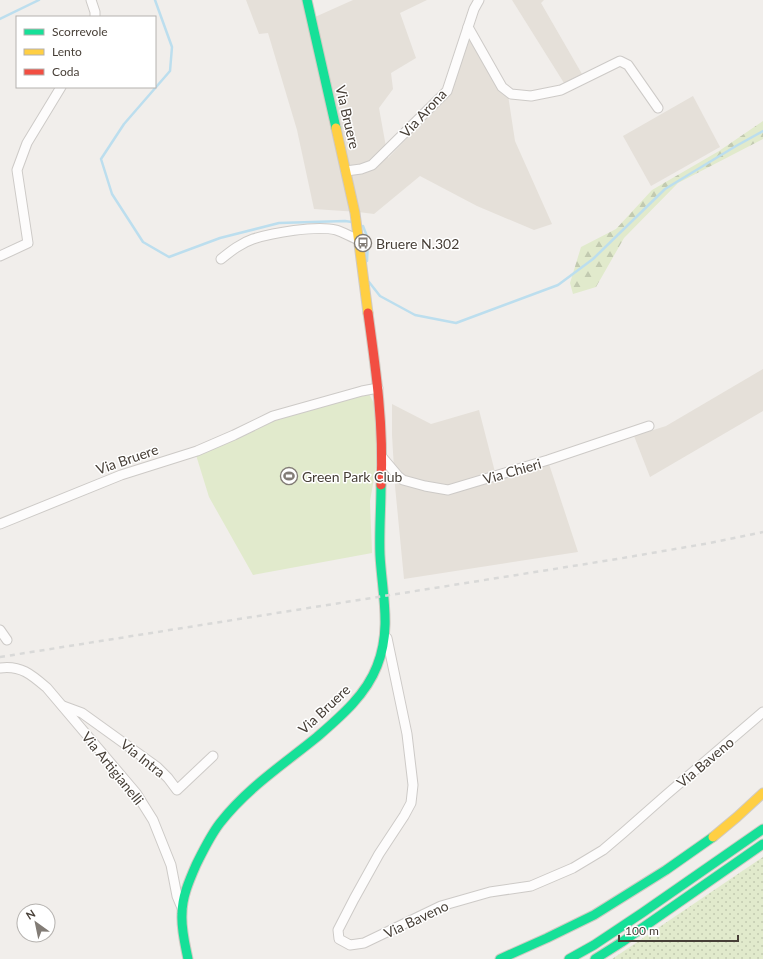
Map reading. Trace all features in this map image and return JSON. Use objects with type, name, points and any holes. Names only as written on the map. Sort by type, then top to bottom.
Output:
[{"type":"main road","name":"Via Bruere","points":[[188,959],[183,931],[182,908],[187,888],[194,871],[214,832],[229,811],[248,793],[346,711],[368,684],[377,666],[384,646],[386,632],[387,620],[380,554],[382,457],[378,388],[355,213],[307,0]]},
{"type":"main road","points":[[500,959],[558,934],[594,915],[675,865],[726,827],[763,793]]},
{"type":"main road","points":[[569,959],[594,945],[642,913],[763,829]]},
{"type":"main road","points":[[595,959],[628,938],[763,844]]},
{"type":"street","points":[[91,0],[95,16]]},
{"type":"street","name":"Via Arona","points":[[346,171],[361,169],[372,165],[447,91],[474,9],[479,0]]},
{"type":"street","points":[[468,27],[502,87],[510,94],[531,96],[561,90],[620,61],[628,65],[658,108]]},
{"type":"street","points":[[0,256],[28,243],[17,170],[27,143],[60,88]]},
{"type":"street","points":[[221,259],[237,246],[252,239],[278,233],[313,229],[336,230],[358,240]]},
{"type":"street","name":"Via Bruere","points":[[0,524],[121,474],[197,451],[273,416],[362,391],[378,388]]},
{"type":"street","name":"Via Chieri","points":[[382,457],[403,480],[448,490],[548,460],[649,426]]},
{"type":"street","points":[[0,630],[7,640]]},
{"type":"street","name":"Via Baveno","points":[[386,632],[407,734],[413,786],[411,803],[379,854],[338,930],[338,939],[350,945],[364,943],[441,906],[490,892],[531,886],[579,864],[603,850],[618,838],[763,712]]},
{"type":"street","name":"Via Artigianelli","points":[[0,668],[8,667],[19,669],[30,674],[47,688],[136,793],[154,820],[171,865],[177,896],[182,908]]},
{"type":"street","name":"Via Intra","points":[[62,706],[82,713],[157,767],[177,790],[213,756]]},
{"type":"shaded area","points":[[246,0],[311,0],[315,17],[353,0],[427,0],[400,13],[416,58],[391,73],[393,89],[379,108],[388,158],[452,92],[469,35],[508,95],[515,141],[552,224],[534,230],[477,206],[420,176],[374,214],[314,209],[297,130],[268,33],[259,34]]},
{"type":"shaded area","points":[[512,0],[544,0],[541,3],[582,74],[564,83]]},
{"type":"shaded area","points":[[693,96],[720,147],[651,186],[623,136]]},
{"type":"shaded area","points":[[763,369],[763,411],[650,477],[634,436],[666,426]]},
{"type":"shaded area","points":[[392,404],[431,424],[479,410],[495,472],[549,464],[578,552],[404,579],[395,486]]},
{"type":"green space","points":[[763,121],[763,139],[678,183],[624,238],[596,287],[573,294],[570,283],[581,247],[616,229],[652,190],[719,151]]},
{"type":"green space","name":"Green Park Club","points":[[368,392],[384,423],[370,501],[372,553],[253,575],[209,497],[196,455],[277,418]]},
{"type":"green space","points":[[763,857],[763,959],[612,959],[621,953]]},
{"type":"waterway","points":[[0,19],[39,0]]},
{"type":"waterway","points":[[155,0],[172,47],[170,71],[156,87]]},
{"type":"waterway","points":[[155,88],[124,124],[101,159],[112,194],[143,242],[169,257],[220,238],[279,223],[352,222]]},
{"type":"waterway","points":[[369,282],[380,296],[415,315],[456,323],[558,285],[593,259],[665,189],[763,131]]},
{"type":"waterway","points":[[363,226],[368,239],[367,261]]},
{"type":"railway","points":[[0,657],[617,559],[763,532]]},
{"type":"traffic: fast","points":[[307,0],[336,128]]},
{"type":"traffic: fast","points":[[188,959],[182,925],[183,901],[188,883],[213,833],[231,810],[242,799],[317,737],[352,705],[366,687],[377,666],[382,652],[385,625],[380,555],[381,485]]},
{"type":"traffic: fast","points":[[569,959],[594,945],[642,913],[763,829]]},
{"type":"traffic: fast","points":[[500,959],[594,915],[666,870],[713,837]]},
{"type":"traffic: fast","points":[[595,959],[622,942],[763,844]]},
{"type":"traffic: slow","points":[[336,128],[355,213],[368,313]]},
{"type":"traffic: slow","points":[[713,837],[763,793]]},
{"type":"traffic: jam","points":[[368,313],[380,420],[382,463],[381,485]]},
{"type":"place","name":"Bruere N.302","points":[[363,243]]},
{"type":"place","name":"Green Park Club","points":[[289,476]]}]
